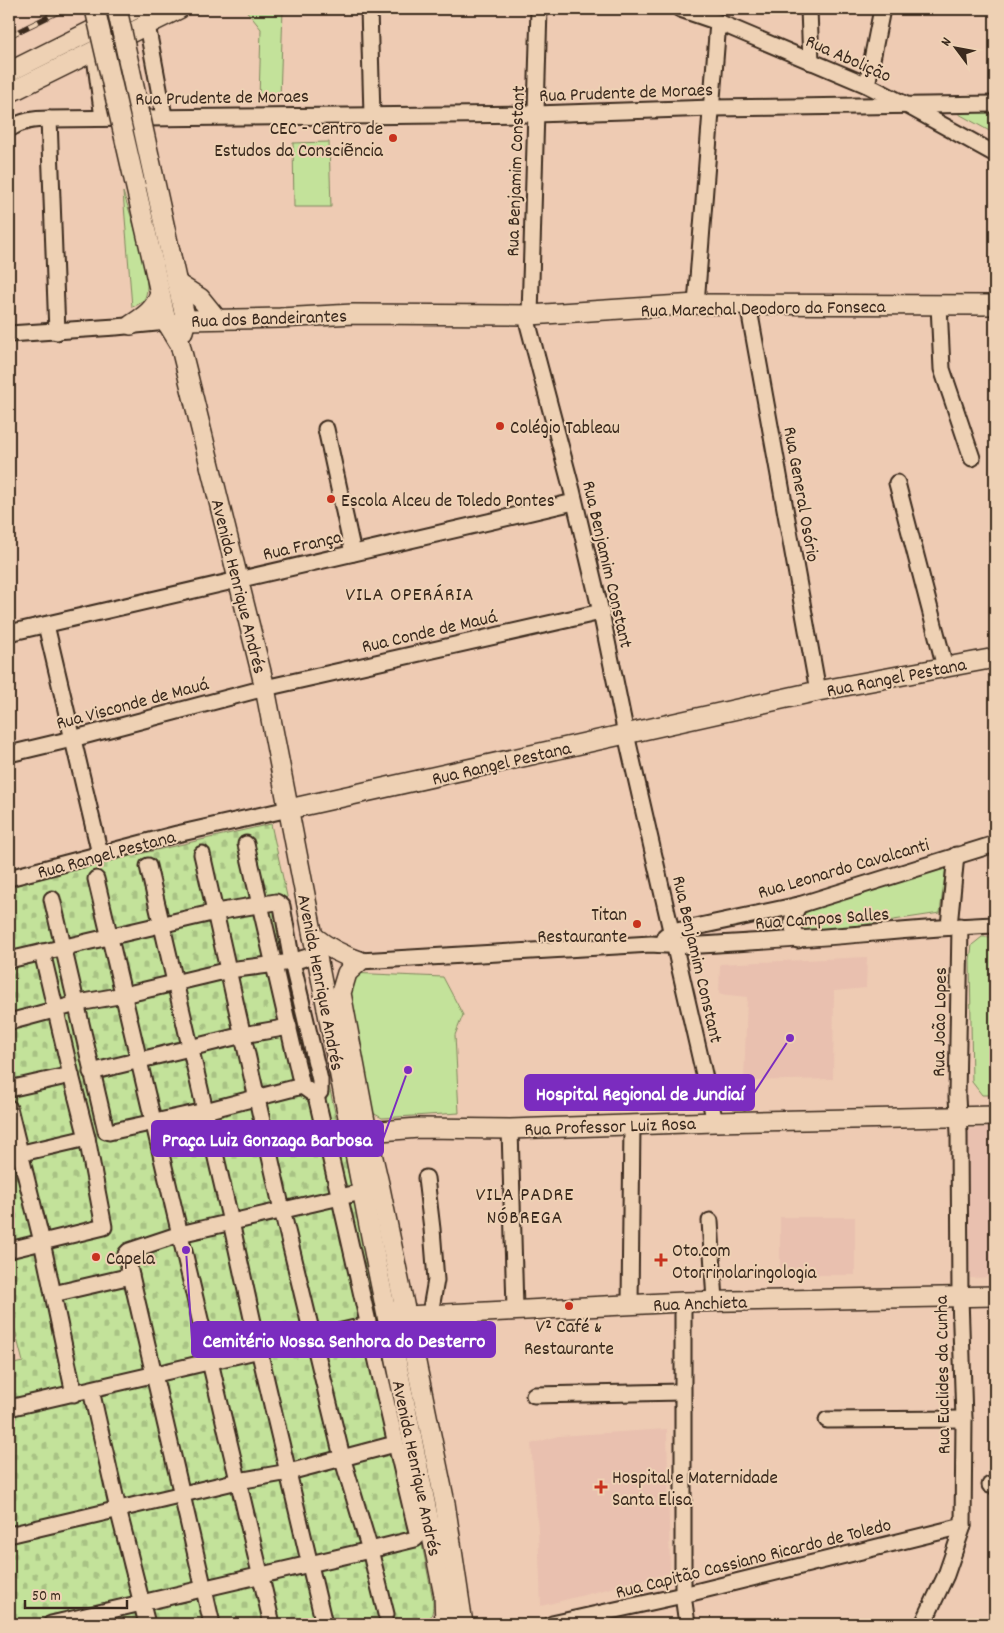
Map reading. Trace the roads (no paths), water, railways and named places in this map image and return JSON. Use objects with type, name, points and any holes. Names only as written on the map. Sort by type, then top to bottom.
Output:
[{"type":"main road","name":"Avenida Henrique Andrés","points":[[95,9],[166,321],[180,344],[265,688],[313,936],[360,1134],[380,1188],[445,1503],[463,1624]]},
{"type":"main road","points":[[118,9],[186,320]]},
{"type":"main road","points":[[9,72],[136,9]]},
{"type":"main road","points":[[9,92],[94,49],[145,16],[179,9]]},
{"type":"main road","points":[[177,281],[200,298],[217,319]]},
{"type":"main road","points":[[131,326],[149,314],[156,305],[159,289]]},
{"type":"main road","name":"Rua Marechal Deodoro da Fonseca","points":[[530,315],[696,304],[995,306]]},
{"type":"main road","name":"Rua dos Bandeirantes","points":[[186,320],[353,314],[530,315]]},
{"type":"main road","name":"Avenida Henrique Andrés","points":[[180,344],[186,320]]},
{"type":"main road","name":"Rua Rangel Pestana","points":[[289,809],[818,691],[995,658]]},
{"type":"main road","points":[[313,936],[335,952],[360,961]]},
{"type":"main road","name":"Avenida Henrique Andrés","points":[[360,961],[346,973],[341,993],[377,1267],[444,1594],[445,1624]]},
{"type":"main road","name":"Rua Professor Luiz Rosa","points":[[360,1134],[418,1128],[510,1129],[715,1122],[995,1116]]},
{"type":"main road","points":[[377,1267],[385,1281],[395,1311],[406,1316]]},
{"type":"main road","name":"Rua Anchieta","points":[[406,1316],[682,1302],[995,1296]]},
{"type":"main road","points":[[427,1512],[435,1516],[441,1513],[445,1503]]},
{"type":"street","points":[[369,9],[372,115]]},
{"type":"street","name":"Rua Benjamim Constant","points":[[538,9],[530,315],[528,324],[601,612],[626,734],[681,966],[715,1122]]},
{"type":"street","name":"Rua Abolição","points":[[680,9],[718,22],[867,85],[995,154]]},
{"type":"street","points":[[808,9],[811,62]]},
{"type":"street","points":[[867,85],[882,9]]},
{"type":"street","points":[[145,16],[164,116]]},
{"type":"street","points":[[696,304],[718,22]]},
{"type":"street","points":[[94,49],[103,118]]},
{"type":"street","name":"Rua Prudente de Moraes","points":[[9,129],[20,122],[30,119],[49,118],[536,114],[712,108],[995,104]]},
{"type":"street","points":[[49,118],[57,332]]},
{"type":"street","name":"Rua General Osório","points":[[748,304],[818,691]]},
{"type":"street","points":[[939,305],[942,369],[972,458]]},
{"type":"street","name":"Rua dos Bandeirantes","points":[[9,334],[57,332],[186,320]]},
{"type":"street","points":[[326,429],[353,553]]},
{"type":"street","points":[[897,483],[945,667]]},
{"type":"street","name":"Rua França","points":[[9,630],[46,625],[574,502]]},
{"type":"street","name":"Rua Conde de Mauá","points":[[265,688],[601,612]]},
{"type":"street","points":[[46,625],[100,854]]},
{"type":"street","name":"Rua Visconde de Mauá","points":[[9,754],[265,688]]},
{"type":"street","name":"Rua Rangel Pestana","points":[[9,878],[177,834],[289,809]]},
{"type":"street","points":[[51,1624],[370,1550],[415,1539],[418,1536],[368,1325],[347,1196],[316,1096],[302,1086],[246,844]]},
{"type":"street","name":"Rua Leonardo Cavalcanti","points":[[674,939],[798,905],[995,844]]},
{"type":"street","points":[[202,854],[282,1210],[342,1457],[370,1550],[386,1614]]},
{"type":"street","name":"Rua João Lopes","points":[[956,855],[954,926],[958,1118]]},
{"type":"street","points":[[148,866],[324,1624]]},
{"type":"street","points":[[96,880],[272,1624]]},
{"type":"street","points":[[52,898],[106,1131],[109,1132],[205,1111],[302,1086]]},
{"type":"street","points":[[9,960],[216,912],[276,902],[282,906],[292,962],[320,1080],[321,1088],[316,1096]]},
{"type":"street","points":[[798,905],[792,918],[793,930],[798,940]]},
{"type":"street","name":"Rua Campos Salles","points":[[360,961],[651,944],[674,939],[798,940],[954,926],[995,925]]},
{"type":"street","points":[[9,1250],[104,1227],[87,1138],[42,952]]},
{"type":"street","points":[[9,1022],[77,1004],[229,970],[292,962],[317,954]]},
{"type":"street","points":[[91,1072],[243,1035],[289,1027]]},
{"type":"street","points":[[9,1089],[71,1076]]},
{"type":"street","points":[[9,1108],[14,1154],[42,1242],[74,1394]]},
{"type":"street","name":"Rua Euclides da Cunha","points":[[923,1624],[946,1576],[962,1526],[964,1419],[960,1297],[958,1118]]},
{"type":"street","points":[[630,1304],[632,1125]]},
{"type":"street","points":[[510,1129],[515,1309]]},
{"type":"street","points":[[14,1154],[87,1138]]},
{"type":"street","points":[[426,1178],[436,1280],[430,1314]]},
{"type":"street","points":[[212,1624],[126,1254],[129,1251],[180,1234],[347,1196]]},
{"type":"street","points":[[710,1221],[715,1301]]},
{"type":"street","points":[[52,1294],[131,1276]]},
{"type":"street","points":[[682,1302],[683,1595],[687,1624]]},
{"type":"street","points":[[9,1408],[368,1325]]},
{"type":"street","points":[[91,1390],[147,1624]]},
{"type":"street","points":[[534,1395],[682,1392]]},
{"type":"street","points":[[827,1420],[964,1419]]},
{"type":"street","points":[[9,1535],[238,1481],[289,1472],[395,1444]]},
{"type":"street","name":"Rua Capitão Cassiano Ricardo de Toledo","points":[[552,1624],[683,1595],[962,1526]]},
{"type":"railway","points":[[9,36],[64,9]]},
{"type":"place","name":"CEC - Centro de Estudos da Consciẽncia","points":[[393,138]]},
{"type":"place","name":"Colégio Tableau","points":[[500,426]]},
{"type":"place","name":"Escola Alceu de Toledo Pontes","points":[[331,499]]},
{"type":"place","name":"Titan Restaurante","points":[[637,924]]},
{"type":"place","name":"Hospital Regional de Jundiaí","points":[[790,1038]]},
{"type":"place","name":"Praça Luiz Gonzaga Barbosa","points":[[408,1070]]},
{"type":"place","name":"Cemitério Nossa Senhora do Desterro","points":[[186,1250]]},
{"type":"place","name":"Capela","points":[[96,1257]]},
{"type":"place","name":"Oto.com Otorrinolaringologia","points":[[661,1260]]},
{"type":"place","name":"V² Café & Restaurante","points":[[569,1306]]},
{"type":"place","name":"Hospital e Maternidade Santa Elisa","points":[[601,1487]]},
{"type":"district","name":"VILA OPERÁRIA","points":[[410,593]]},
{"type":"district","name":"VILA PADRE NÓBREGA","points":[[525,1204]]}]
